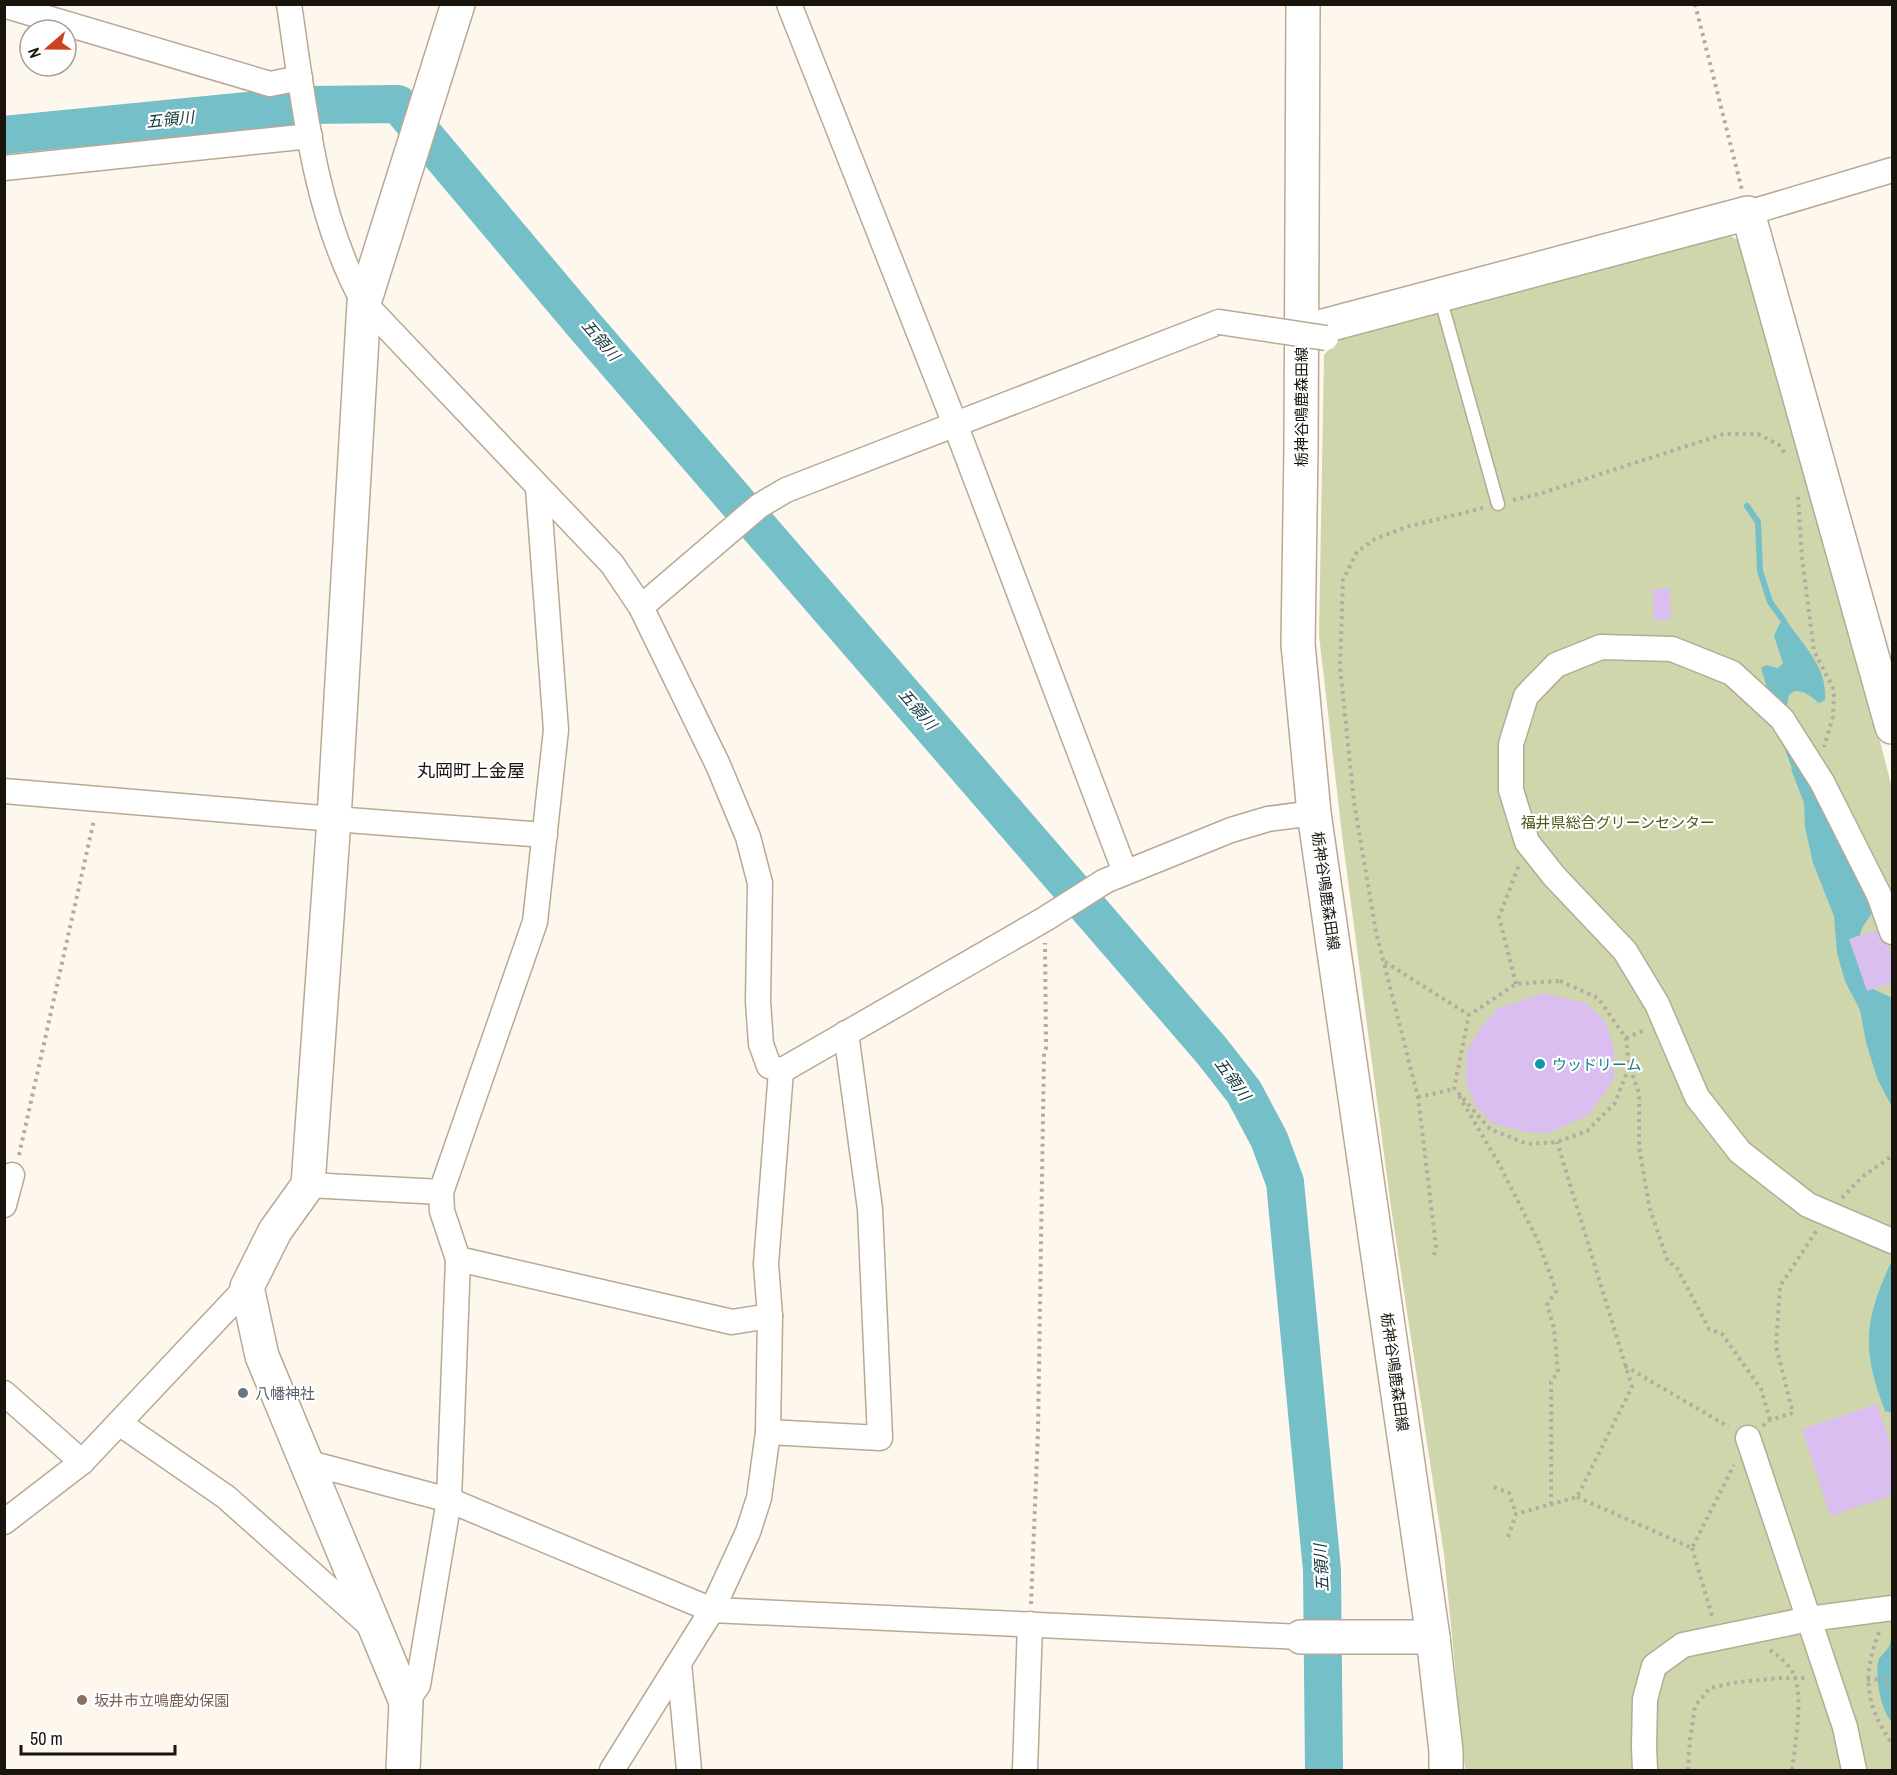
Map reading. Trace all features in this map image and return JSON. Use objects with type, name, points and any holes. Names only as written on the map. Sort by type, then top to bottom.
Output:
[{"type":"street","points":[[10,4],[10,8],[270,84],[300,78]]},
{"type":"street","points":[[288,4],[310,136],[330,227],[347,273],[364,303],[612,564],[641,607],[718,765],[748,837],[760,883],[758,1000],[761,1044],[769,1066],[781,1071]]},
{"type":"street","points":[[4,1522],[82,1462],[247,1287],[275,1231],[308,1185],[334,819],[364,303],[458,4]]},
{"type":"street","points":[[789,4],[955,424],[1125,872]]},
{"type":"street","name":"栃神谷鳴鹿森田線","points":[[1303,4],[1314,335],[1298,644],[1314,813],[1433,1637],[1446,1751],[1446,1770]]},
{"type":"street","points":[[4,168],[310,136]]},
{"type":"street","points":[[641,607],[759,506],[786,490],[1219,322],[1314,335],[1439,295],[1748,213],[1893,170]]},
{"type":"street","points":[[1748,213],[1893,727]]},
{"type":"street","points":[[406,1702],[418,1685],[449,1500],[458,1259],[442,1211],[441,1192],[535,922],[545,835],[556,730],[538,488]]},
{"type":"street","points":[[1893,932],[1879,895],[1822,782],[1782,719],[1732,673],[1672,649],[1601,647],[1557,665],[1526,696],[1512,744],[1511,790],[1527,842],[1554,876],[1625,951],[1658,1004],[1697,1097],[1740,1152],[1808,1205],[1893,1241]]},
{"type":"street","points":[[4,791],[545,835]]},
{"type":"street","points":[[781,1071],[1045,919],[1093,887],[1231,830],[1268,819],[1314,813]]},
{"type":"street","points":[[768,1432],[880,1438],[870,1209],[846,1034]]},
{"type":"street","points":[[612,1770],[711,1610],[748,1532],[759,1498],[768,1432],[770,1316],[766,1264],[781,1071]]},
{"type":"street","points":[[4,1205],[15,1167]]},
{"type":"street","points":[[308,1185],[441,1192]]},
{"type":"street","points":[[458,1259],[732,1322],[770,1316]]},
{"type":"street","points":[[247,1287],[262,1356],[406,1702],[403,1770]]},
{"type":"street","points":[[4,1393],[82,1462]]},
{"type":"street","points":[[119,1423],[226,1497],[377,1632]]},
{"type":"street","points":[[1748,1438],[1845,1727],[1854,1770]]},
{"type":"street","points":[[306,1462],[449,1500],[711,1610],[1301,1637],[1433,1637]]},
{"type":"street","points":[[1645,1770],[1645,1699],[1654,1666],[1683,1645],[1809,1619],[1891,1608]]},
{"type":"street","points":[[1025,1770],[1030,1624]]},
{"type":"street","points":[[679,1663],[689,1770]]},
{"type":"lane","points":[[1439,295],[1498,504]]},
{"type":"path","points":[[1695,4],[1748,213]]},
{"type":"path","points":[[15,1167],[99,799]]},
{"type":"path","points":[[1516,984],[1499,917],[1527,842]]},
{"type":"path","points":[[1030,1624],[1038,1432],[1041,1126],[1046,1048],[1045,919]]},
{"type":"path","points":[[1384,961],[1469,1015]]},
{"type":"path","points":[[1551,1504],[1551,1382],[1558,1372],[1554,1328],[1547,1305],[1556,1291],[1538,1241],[1498,1162],[1454,1088],[1469,1015],[1516,984],[1560,981],[1598,998],[1626,1038],[1629,1067],[1639,1093],[1639,1146],[1649,1206],[1668,1262],[1676,1266],[1709,1329],[1722,1334],[1761,1389],[1770,1420]]},
{"type":"path","points":[[1454,1088],[1490,1129],[1527,1144],[1557,1142],[1587,1131],[1615,1103],[1629,1067]]},
{"type":"path","points":[[1418,1097],[1454,1088]]},
{"type":"path","points":[[1557,1142],[1632,1387],[1577,1497]]},
{"type":"path","points":[[1692,1548],[1748,1438],[1770,1420],[1793,1413],[1776,1346],[1780,1286],[1828,1213],[1862,1177],[1893,1156]]},
{"type":"path","points":[[1625,1366],[1748,1438]]},
{"type":"path","points":[[1494,1487],[1509,1493],[1516,1514],[1508,1537]]},
{"type":"path","points":[[1516,1514],[1577,1497],[1692,1548],[1729,1635],[1762,1644],[1785,1662],[1795,1678],[1798,1712],[1792,1770]]},
{"type":"path","points":[[1891,1608],[1870,1655],[1867,1680],[1876,1716],[1893,1744]]},
{"type":"path","points":[[1688,1770],[1689,1740],[1695,1706],[1710,1688],[1738,1682],[1828,1677]]},
{"type":"path","points":[[1867,1680],[1885,1679],[1887,1684],[1893,1684]]},
{"type":"green space","name":"福井県総合グリーンセンター","points":[[1726,234],[1749,245],[1812,476],[1892,788],[1892,1770],[1465,1770],[1444,1554],[1391,1207],[1342,835],[1319,635],[1324,355],[1336,341],[1494,293]]},
{"type":"water","points":[[1786,620],[1818,667],[1823,678],[1825,700],[1819,703],[1804,693],[1794,691],[1789,695],[1786,710],[1768,691],[1761,668],[1766,665],[1778,668],[1783,663],[1774,636],[1780,623]]},
{"type":"water","points":[[1799,767],[1838,838],[1872,913],[1862,928],[1856,948],[1871,988],[1892,998],[1892,1107],[1877,1078],[1866,1042],[1860,1010],[1845,981],[1837,953],[1834,916],[1813,863],[1805,827],[1804,803],[1791,769]]},
{"type":"water","points":[[1892,1260],[1892,1413],[1885,1411],[1877,1389],[1869,1352],[1869,1335],[1876,1300]]},
{"type":"water","points":[[1892,1626],[1892,1722],[1882,1702],[1877,1674],[1879,1659],[1890,1644]]},
{"type":"building","points":[[1670,588],[1671,620],[1654,620],[1653,589]]},
{"type":"building","points":[[1876,930],[1882,942],[1888,945],[1893,959],[1893,983],[1867,991],[1849,939]]},
{"type":"building","name":"ウッドリーム","points":[[1544,993],[1586,1003],[1605,1021],[1614,1048],[1614,1079],[1588,1116],[1545,1134],[1521,1131],[1491,1123],[1475,1105],[1466,1082],[1467,1050],[1482,1026],[1498,1008]]},
{"type":"building","points":[[1877,1404],[1893,1452],[1893,1495],[1830,1516],[1802,1429]]},
{"type":"waterway","name":"五領川","points":[[4,135],[308,105],[398,104],[584,325],[1212,1051],[1244,1092],[1269,1139],[1285,1182],[1322,1570],[1324,1770]]},
{"type":"waterway","points":[[1747,506],[1758,522],[1760,571],[1770,602],[1784,621]]},
{"type":"waterway","points":[[1788,749],[1795,768]]},
{"type":"place","name":"ウッドリーム","points":[[1540,1064]]},
{"type":"place","name":"八幡神社","points":[[243,1393]]},
{"type":"place","name":"坂井市立鳴鹿幼保園","points":[[82,1700]]},
{"type":"district","name":"丸岡町上金屋","points":[[471,770]]}]
